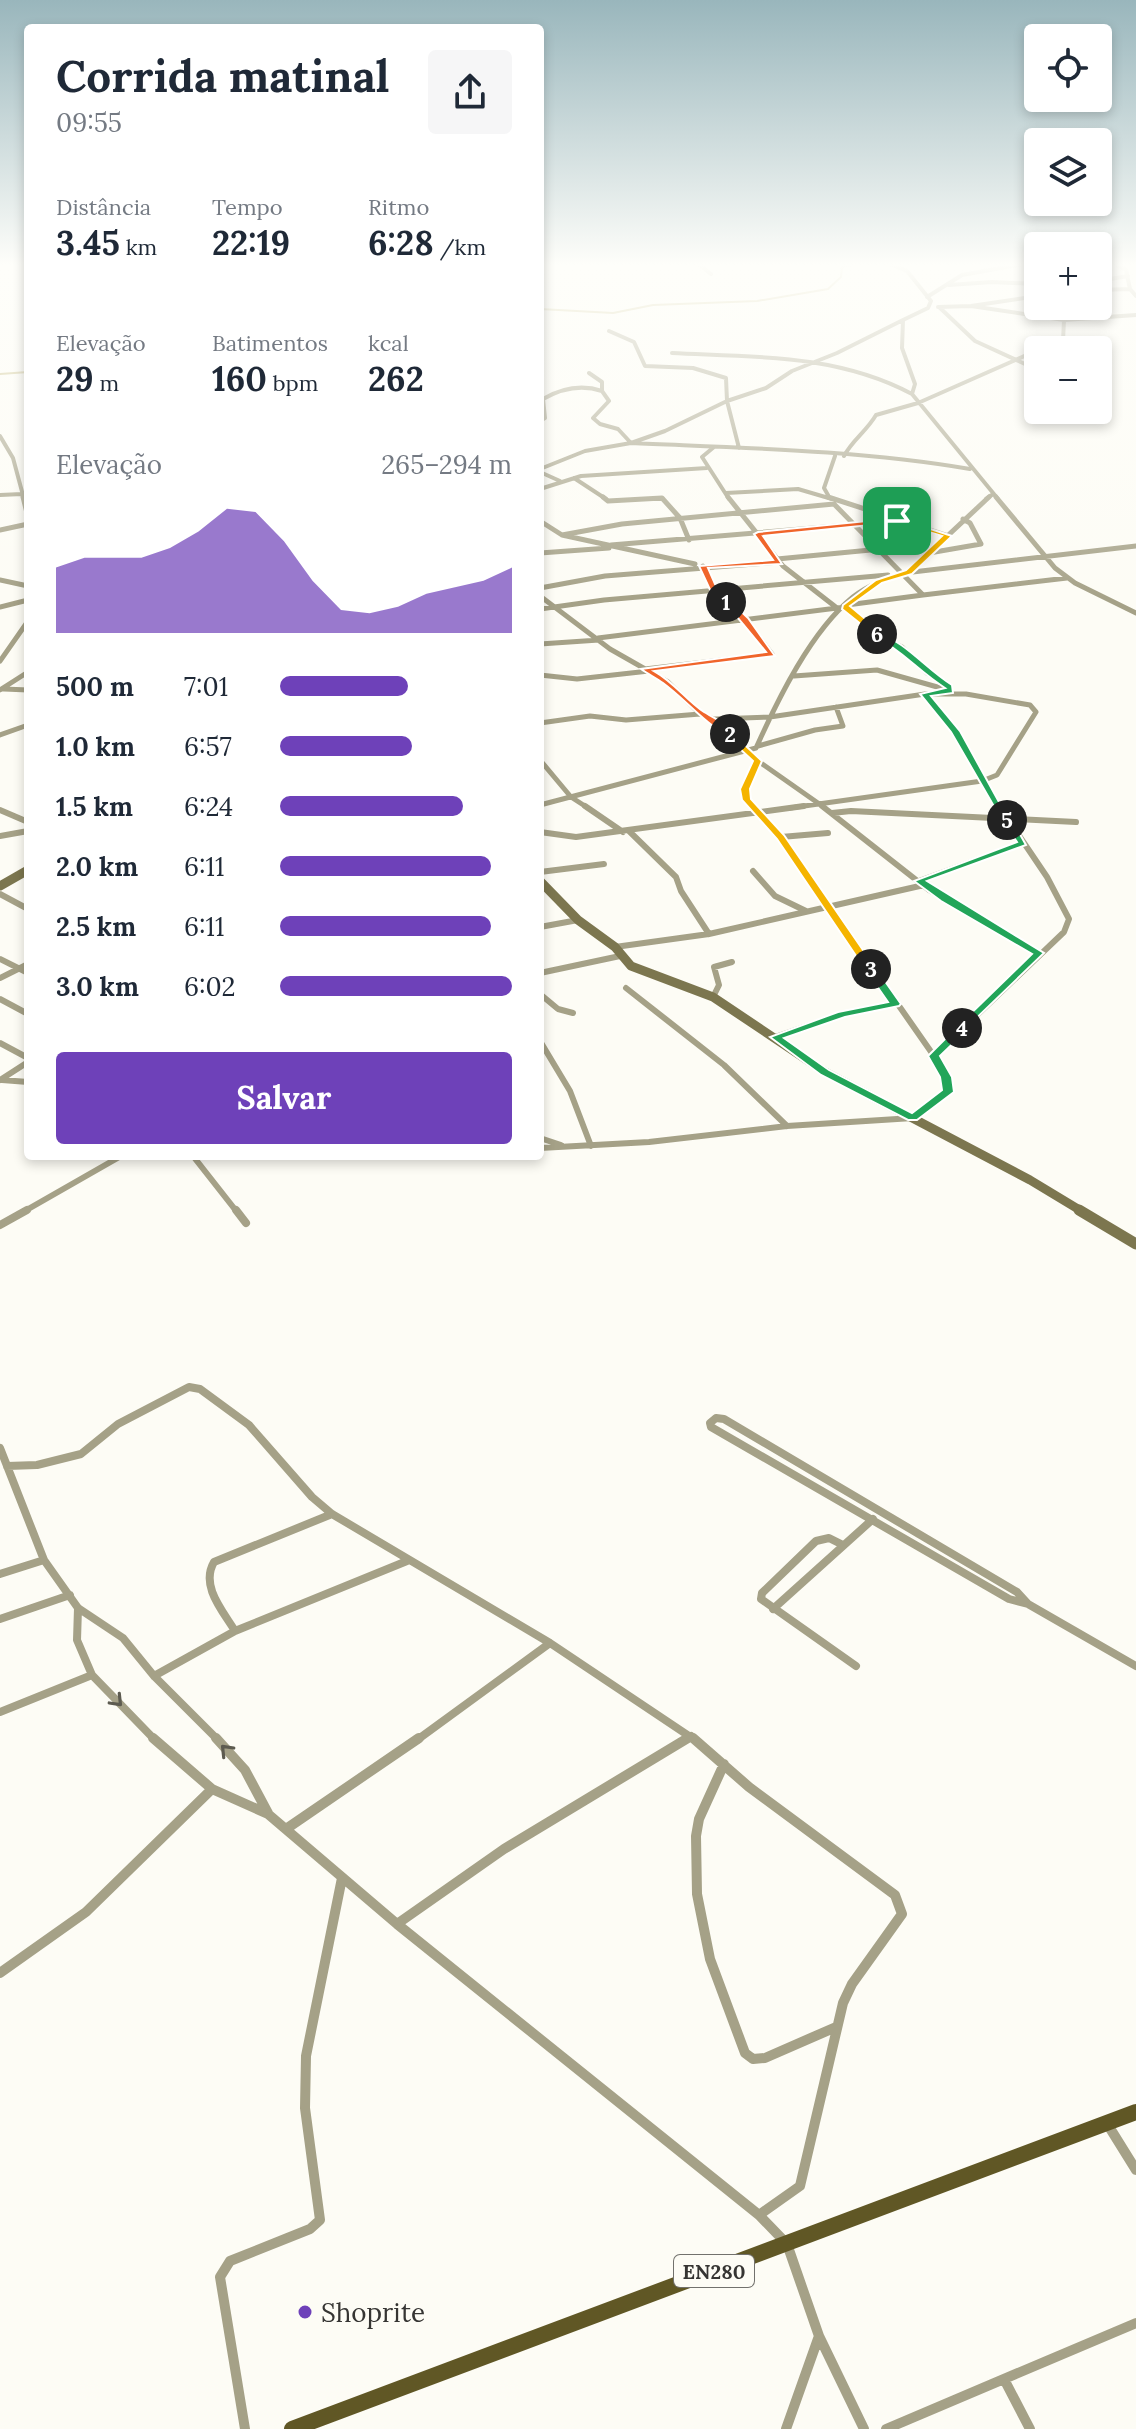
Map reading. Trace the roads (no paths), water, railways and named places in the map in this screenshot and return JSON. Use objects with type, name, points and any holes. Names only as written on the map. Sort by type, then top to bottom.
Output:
[{"type":"main road","name":"EN280","points":[[292,2429],[1136,2112]]},
{"type":"street","points":[[592,375],[602,382],[602,391],[609,401],[593,418],[600,424],[618,429],[631,443],[934,463],[973,470]]},
{"type":"street","points":[[721,375],[727,380],[727,401],[739,448]]},
{"type":"street","points":[[544,467],[585,451],[631,443],[682,424],[727,401],[766,388],[785,375]]},
{"type":"street","points":[[872,375],[912,394],[962,459],[1044,556],[1067,578],[1136,613]]},
{"type":"street","points":[[912,375],[915,384],[912,394]]},
{"type":"street","points":[[844,456],[852,440],[866,432],[873,417],[918,403],[980,375]]},
{"type":"street","points":[[544,398],[559,390],[592,388],[602,391]]},
{"type":"street","points":[[0,436],[13,458],[24,502]]},
{"type":"street","points":[[714,447],[703,454],[707,468],[737,512],[778,560],[837,608]]},
{"type":"street","points":[[835,456],[824,488],[828,495],[906,572],[923,595]]},
{"type":"street","points":[[934,463],[962,459]]},
{"type":"street","points":[[544,487],[574,478],[707,468]]},
{"type":"street","points":[[544,471],[560,481]]},
{"type":"street","points":[[574,478],[606,500],[662,498],[680,518],[689,540]]},
{"type":"street","points":[[19,481],[24,480]]},
{"type":"street","points":[[726,493],[776,488],[828,495]]},
{"type":"street","points":[[0,495],[22,494]]},
{"type":"street","points":[[906,572],[993,494]]},
{"type":"street","points":[[562,535],[680,518],[846,502],[948,536]]},
{"type":"street","points":[[929,553],[981,544],[970,523],[963,519]]},
{"type":"street","points":[[544,553],[897,521]]},
{"type":"street","points":[[544,524],[562,535],[702,566]]},
{"type":"street","points":[[0,530],[24,525]]},
{"type":"street","points":[[544,608],[604,600],[805,585],[1136,546]]},
{"type":"street","points":[[544,587],[605,576],[881,549]]},
{"type":"street","points":[[544,675],[577,679],[772,654],[745,619],[715,592],[702,566]]},
{"type":"street","points":[[758,746],[770,717],[818,635],[863,590],[893,575]]},
{"type":"street","points":[[544,644],[1067,578]]},
{"type":"street","points":[[0,580],[24,585]]},
{"type":"street","points":[[544,600],[668,682],[700,714]]},
{"type":"street","points":[[0,607],[24,601]]},
{"type":"street","points":[[846,606],[881,637],[902,647],[927,673],[946,683],[950,691]]},
{"type":"street","points":[[0,661],[24,627]]},
{"type":"street","points":[[794,676],[877,670],[950,691]]},
{"type":"street","points":[[1,690],[24,675]]},
{"type":"street","points":[[1,690],[24,690]]},
{"type":"street","points":[[544,722],[590,716],[626,720],[700,714],[714,719],[770,717],[950,691],[974,692],[1004,703],[1030,705],[1036,709],[997,775],[982,781],[576,837],[544,833]]},
{"type":"street","points":[[925,694],[955,731],[982,781],[1047,877],[1069,919],[1064,932],[934,1056]]},
{"type":"street","points":[[544,804],[748,751],[815,730],[843,726],[836,707]]},
{"type":"street","points":[[714,719],[758,761],[821,804],[922,883],[1039,953]]},
{"type":"street","points":[[0,735],[24,726]]},
{"type":"street","points":[[544,1148],[913,1118],[948,1092],[946,1077],[934,1056],[781,837],[745,794],[758,761]]},
{"type":"street","points":[[544,765],[571,797],[626,831],[676,877],[681,891],[709,934]]},
{"type":"street","points":[[0,810],[24,820]]},
{"type":"street","points":[[832,813],[851,811],[1076,822]]},
{"type":"street","points":[[0,836],[24,832]]},
{"type":"street","points":[[781,837],[828,833]]},
{"type":"street","points":[[544,972],[617,952],[830,908],[922,883],[1023,843]]},
{"type":"street","points":[[544,872],[604,864]]},
{"type":"street","points":[[753,871],[768,890],[795,908],[808,911]]},
{"type":"street","points":[[0,886],[24,872]]},
{"type":"street","points":[[544,885],[578,920],[631,966],[713,997],[825,1072],[1030,1180],[1136,1244]]},
{"type":"street","points":[[0,894],[24,907]]},
{"type":"street","points":[[544,926],[578,920]]},
{"type":"street","points":[[0,959],[24,971]]},
{"type":"street","points":[[713,997],[719,985],[714,967],[732,962]]},
{"type":"street","points":[[0,978],[24,966]]},
{"type":"street","points":[[626,988],[724,1065],[787,1126]]},
{"type":"street","points":[[544,997],[558,1009],[573,1013]]},
{"type":"street","points":[[0,999],[24,1012]]},
{"type":"street","points":[[775,1037],[842,1014],[895,1004]]},
{"type":"street","points":[[0,1043],[24,1058]]},
{"type":"street","points":[[544,1046],[579,1108],[591,1146]]},
{"type":"street","points":[[0,1080],[24,1063]]},
{"type":"street","points":[[0,1080],[24,1082]]},
{"type":"street","points":[[544,1139],[567,1147]]},
{"type":"street","points":[[0,1225],[114,1160]]},
{"type":"street","points":[[196,1160],[246,1223]]},
{"type":"street","points":[[7,1466],[37,1465],[81,1454],[118,1424],[168,1396],[189,1387],[200,1389],[249,1425],[312,1497],[332,1514],[550,1643],[691,1736],[900,1902],[902,1914],[899,1920],[852,1984],[836,2027],[800,2186],[759,2215]]},
{"type":"street","points":[[1028,1604],[1017,1592],[724,1419],[716,1418],[710,1423],[711,1427],[1009,1599],[1028,1604],[1136,1666]]},
{"type":"street","points":[[0,1448],[44,1560],[78,1608],[123,1638],[154,1676],[245,1770],[268,1814]]},
{"type":"street","points":[[773,1609],[880,1512]]},
{"type":"street","points":[[235,1631],[208,1579],[209,1567],[214,1562],[332,1514]]},
{"type":"street","points":[[843,1545],[829,1538],[816,1541],[762,1593],[761,1599],[856,1666]]},
{"type":"street","points":[[0,1574],[44,1560]]},
{"type":"street","points":[[154,1676],[235,1631],[407,1561]]},
{"type":"street","points":[[0,1619],[70,1595]]},
{"type":"street","points":[[78,1608],[77,1640],[92,1675],[164,1749],[212,1789],[268,1814],[397,1924],[759,2215],[787,2244],[819,2336],[864,2429]]},
{"type":"street","points":[[286,1829],[550,1643]]},
{"type":"street","points":[[0,1712],[92,1675]]},
{"type":"street","points":[[397,1924],[504,1849],[691,1736]]},
{"type":"street","points":[[724,1764],[699,1819],[696,1836],[697,1894],[710,1959],[745,2053],[753,2059],[765,2058],[836,2027]]},
{"type":"street","points":[[0,1973],[32,1955],[116,1889],[212,1789]]},
{"type":"street","points":[[245,2429],[220,2277],[230,2261],[310,2229],[320,2220],[304,2082],[306,2056],[342,1878]]},
{"type":"street","points":[[1107,2123],[1136,2170]]},
{"type":"street","points":[[886,2429],[1136,2323]]},
{"type":"street","points":[[786,2429],[819,2336]]},
{"type":"street","points":[[1005,2381],[1030,2429]]},
{"type":"place","name":"Shoprite","points":[[305,2312]]}]
